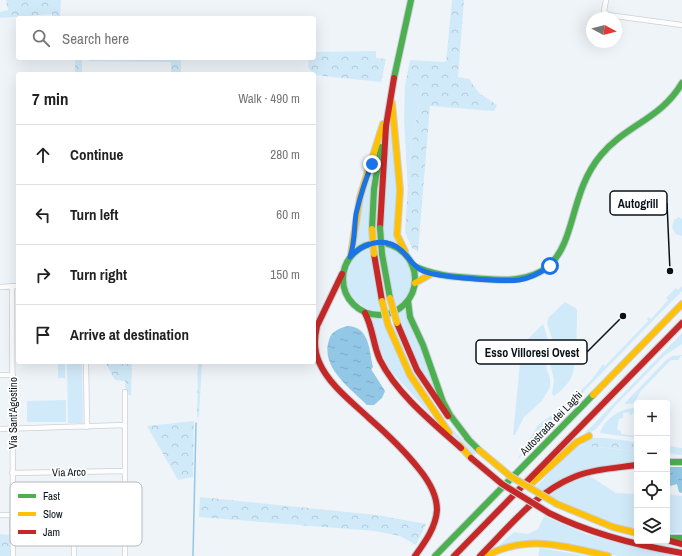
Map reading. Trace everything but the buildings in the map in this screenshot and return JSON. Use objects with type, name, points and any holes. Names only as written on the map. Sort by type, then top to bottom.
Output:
[{"type":"main road","points":[[316,327],[321,314],[334,295],[350,257],[360,197],[379,141],[412,1]]},
{"type":"main road","points":[[412,264],[431,274],[515,280],[531,277],[550,266],[559,255],[567,239],[580,194],[594,163],[613,143],[664,107],[673,98],[682,83]]},
{"type":"main road","points":[[391,93],[386,126],[377,166],[372,228],[374,254],[382,301],[388,325],[410,375],[431,409],[461,448],[471,458],[502,484],[549,513],[572,524],[599,534],[640,545],[682,553]]},
{"type":"main road","points":[[365,312],[384,315],[401,308],[408,301],[415,283],[412,264],[397,235],[400,190],[391,93]]},
{"type":"main road","points":[[386,126],[381,189],[380,228],[382,254],[390,298],[397,323],[407,349],[424,382],[448,417],[478,450],[524,486],[557,504],[607,525],[634,533]]},
{"type":"main road","points":[[350,257],[364,245],[378,242],[392,245],[407,256]]},
{"type":"main road","points":[[342,274],[342,284],[350,301],[365,312],[370,322],[380,359],[389,374],[450,440],[461,448]]},
{"type":"main road","points":[[415,283],[431,274]]},
{"type":"main road","points":[[408,301],[410,317],[423,345],[443,402],[450,415],[469,440]]},
{"type":"main road","name":"Autostrada dei Laghi","points":[[435,556],[682,304]]},
{"type":"main road","points":[[454,556],[682,323]]},
{"type":"main road","points":[[316,351],[319,363],[330,381],[416,464],[428,480],[437,501],[437,512],[430,533],[415,556]]},
{"type":"main road","points":[[506,503],[550,468],[577,442],[589,436]]},
{"type":"main road","points":[[670,462],[682,462]]},
{"type":"main road","points":[[480,556],[528,510],[557,485],[589,472],[634,465]]},
{"type":"main road","points":[[670,539],[682,538]]},
{"type":"main road","points":[[670,540],[682,544]]},
{"type":"main road","points":[[485,556],[492,551],[508,545],[526,542],[608,556]]},
{"type":"street","points":[[606,0],[605,13],[608,15],[682,25]]},
{"type":"street","points":[[0,286],[16,286]]},
{"type":"street","name":"Via Sant'Agostino","points":[[12,286],[12,482]]},
{"type":"street","points":[[86,364],[87,426]]},
{"type":"street","points":[[0,375],[13,375]]},
{"type":"street","points":[[125,392],[125,482]]},
{"type":"street","points":[[0,429],[125,425]]},
{"type":"street","name":"Via Arco","points":[[12,473],[125,471]]},
{"type":"street","points":[[0,515],[10,516]]},
{"type":"street","name":"Via Sant'Agostino","points":[[12,546],[12,556]]},
{"type":"green space","points":[[6,0],[61,0],[60,16],[52,16],[52,14],[0,18],[0,12],[8,10]]},
{"type":"green space","points":[[452,0],[464,0],[458,77],[469,79],[479,93],[497,105],[494,111],[430,106],[418,252],[412,248],[405,232],[410,155],[422,87],[405,85],[410,60],[446,62]]},
{"type":"green space","points":[[376,51],[376,58],[386,59],[381,82],[316,75],[316,72],[312,72],[308,67],[309,60],[316,60],[316,52]]},
{"type":"green space","points":[[75,60],[82,60],[82,72],[75,72]]},
{"type":"green space","points":[[181,60],[181,72],[171,72],[171,62],[89,61]]},
{"type":"green space","points":[[405,85],[422,87],[410,155],[408,191],[404,119]]},
{"type":"green space","points":[[391,123],[397,186],[395,237],[397,243],[384,240],[383,225],[384,181]]},
{"type":"green space","points":[[372,167],[374,168],[370,199],[370,240],[357,246],[356,236],[358,216]]},
{"type":"green space","points":[[679,217],[682,219],[682,236],[676,234],[672,228],[674,220]]},
{"type":"green space","points":[[384,245],[395,249],[403,255],[411,272],[409,291],[404,300],[396,308],[392,298]]},
{"type":"green space","points":[[370,246],[380,312],[367,308],[356,301],[349,292],[346,282],[346,271],[350,261],[358,252]]},
{"type":"green space","points":[[682,286],[682,291],[517,460],[538,425],[570,402],[593,378],[603,364],[605,366],[648,321],[647,319],[649,317],[651,319],[668,300],[666,298],[676,288],[678,290]]},
{"type":"green space","points":[[565,302],[577,309],[574,365],[570,380],[554,396],[552,394],[554,380],[550,364],[553,342],[547,323],[549,317]]},
{"type":"green space","points":[[406,307],[440,401],[426,380],[405,337],[397,313]]},
{"type":"green space","points":[[371,317],[382,317],[403,368],[431,415],[390,370],[378,346]]},
{"type":"green space","points":[[543,324],[549,343],[546,366],[550,379],[550,387],[542,401],[524,417],[515,435],[513,435],[521,352],[525,342]]},
{"type":"green space","points":[[391,325],[395,325],[409,361],[427,395],[450,426],[477,453],[474,455],[447,427],[425,395]]},
{"type":"green space","points":[[682,333],[682,344],[664,356],[615,406],[596,429],[587,434],[585,433]]},
{"type":"green space","points":[[682,355],[678,360],[671,360],[640,392],[636,400],[634,400],[634,403],[624,404],[666,360],[672,356]]},
{"type":"green space","points":[[58,364],[65,364],[65,378],[58,378]]},
{"type":"green space","points":[[67,364],[82,364],[83,423],[68,423]]},
{"type":"green space","points":[[106,364],[132,364],[131,395],[126,395],[125,381],[115,380]]},
{"type":"green space","points":[[198,364],[202,364],[199,416],[197,418]]},
{"type":"green space","points":[[66,400],[66,422],[27,422],[27,401]]},
{"type":"green space","points":[[634,408],[632,415],[630,415],[629,412],[623,413],[623,418],[619,419],[617,429],[621,431],[621,434],[634,436],[634,438],[600,433],[610,418],[615,414]]},
{"type":"green space","points":[[194,421],[193,477],[178,480],[147,426]]},
{"type":"green space","points":[[605,438],[634,442],[634,451],[576,445],[585,440]]},
{"type":"green space","points":[[576,445],[634,451],[634,463],[595,469],[543,492],[535,488]]},
{"type":"green space","points":[[670,446],[682,448],[682,455],[670,453]]},
{"type":"green space","points":[[588,475],[616,493],[634,494],[634,529],[601,519],[548,495],[554,490]]},
{"type":"green space","points":[[670,494],[682,496],[682,533],[670,533]]},
{"type":"green space","points":[[200,497],[377,515],[426,524],[416,545],[400,536],[375,531],[199,517]]},
{"type":"green space","points":[[544,516],[586,534],[630,546],[682,556],[618,556],[537,541],[494,550],[514,532],[528,534],[538,529]]},
{"type":"green space","points":[[0,534],[10,535],[11,556],[0,556]]},
{"type":"green space","points":[[540,548],[588,556],[538,556]]},
{"type":"water","points":[[348,326],[355,327],[365,335],[373,367],[371,369],[385,391],[382,398],[374,405],[367,405],[345,384],[338,376],[329,359],[327,350],[330,337],[336,330]]},
{"type":"water","points":[[670,467],[682,467],[682,493],[679,492],[677,484],[670,486]]},
{"type":"waterway","points":[[193,556],[196,423]]},
{"type":"traffic: fast","points":[[394,78],[411,0]]},
{"type":"traffic: fast","points":[[412,265],[439,274],[486,279],[519,279],[541,271],[556,258],[565,241],[587,176],[601,155],[621,136],[654,114],[674,95],[682,83]]},
{"type":"traffic: fast","points":[[372,229],[374,189],[381,147]]},
{"type":"traffic: fast","points":[[380,228],[382,254]]},
{"type":"traffic: fast","points":[[372,243],[386,243],[405,253],[415,272],[415,279],[415,286],[405,305],[386,315],[372,315],[353,305],[343,286],[343,272],[353,253],[372,243]]},
{"type":"traffic: fast","points":[[382,254],[390,298]]},
{"type":"traffic: fast","points":[[408,301],[410,317],[423,345],[443,402],[450,415],[469,440]]},
{"type":"traffic: fast","points":[[435,556],[593,395]]},
{"type":"traffic: fast","points":[[467,438],[479,450]]},
{"type":"traffic: fast","points":[[670,462],[682,462]]},
{"type":"traffic: fast","points":[[670,538],[682,538]]},
{"type":"traffic: slow","points":[[392,103],[400,190],[397,235],[405,251]]},
{"type":"traffic: slow","points":[[351,254],[360,197],[383,124]]},
{"type":"traffic: slow","points":[[372,229],[374,254]]},
{"type":"traffic: slow","points":[[415,283],[431,274]]},
{"type":"traffic: slow","points":[[390,298],[397,323]]},
{"type":"traffic: slow","points":[[382,301],[388,325]]},
{"type":"traffic: slow","points":[[593,395],[682,304]]},
{"type":"traffic: slow","points":[[388,325],[410,375],[449,433]]},
{"type":"traffic: slow","points":[[532,483],[577,442],[589,436]]},
{"type":"traffic: slow","points":[[459,445],[471,458]]},
{"type":"traffic: slow","points":[[479,450],[510,476],[557,504]]},
{"type":"traffic: slow","points":[[557,504],[613,527],[634,532]]},
{"type":"traffic: slow","points":[[486,556],[501,549],[516,545],[531,544],[561,546],[608,556]]},
{"type":"traffic: jam","points":[[380,228],[386,126],[394,78]]},
{"type":"traffic: jam","points":[[374,254],[382,301]]},
{"type":"traffic: jam","points":[[316,331],[342,274]]},
{"type":"traffic: jam","points":[[365,313],[380,360],[387,373],[416,407],[461,448]]},
{"type":"traffic: jam","points":[[397,323],[417,370],[448,416]]},
{"type":"traffic: jam","points":[[454,556],[682,323]]},
{"type":"traffic: jam","points":[[316,354],[323,370],[335,386],[383,430],[413,462],[429,483],[437,504],[435,522],[423,545],[415,556]]},
{"type":"traffic: jam","points":[[471,458],[502,484],[549,513]]},
{"type":"traffic: jam","points":[[480,556],[535,501],[560,484],[581,474],[634,465]]},
{"type":"traffic: jam","points":[[549,513],[597,533],[647,546],[682,553]]},
{"type":"traffic: jam","points":[[670,541],[682,544]]},
{"type":"place","name":"Autogrill","points":[[670,271]]},
{"type":"place","name":"Esso Villoresi Ovest","points":[[623,316]]},
{"type":"route","points":[[372,164],[360,197],[355,225],[355,237],[350,257],[356,250],[364,245],[383,242],[400,250],[407,256],[412,264],[422,271],[431,274],[504,281],[521,280],[531,277],[541,273],[550,266]]}]
